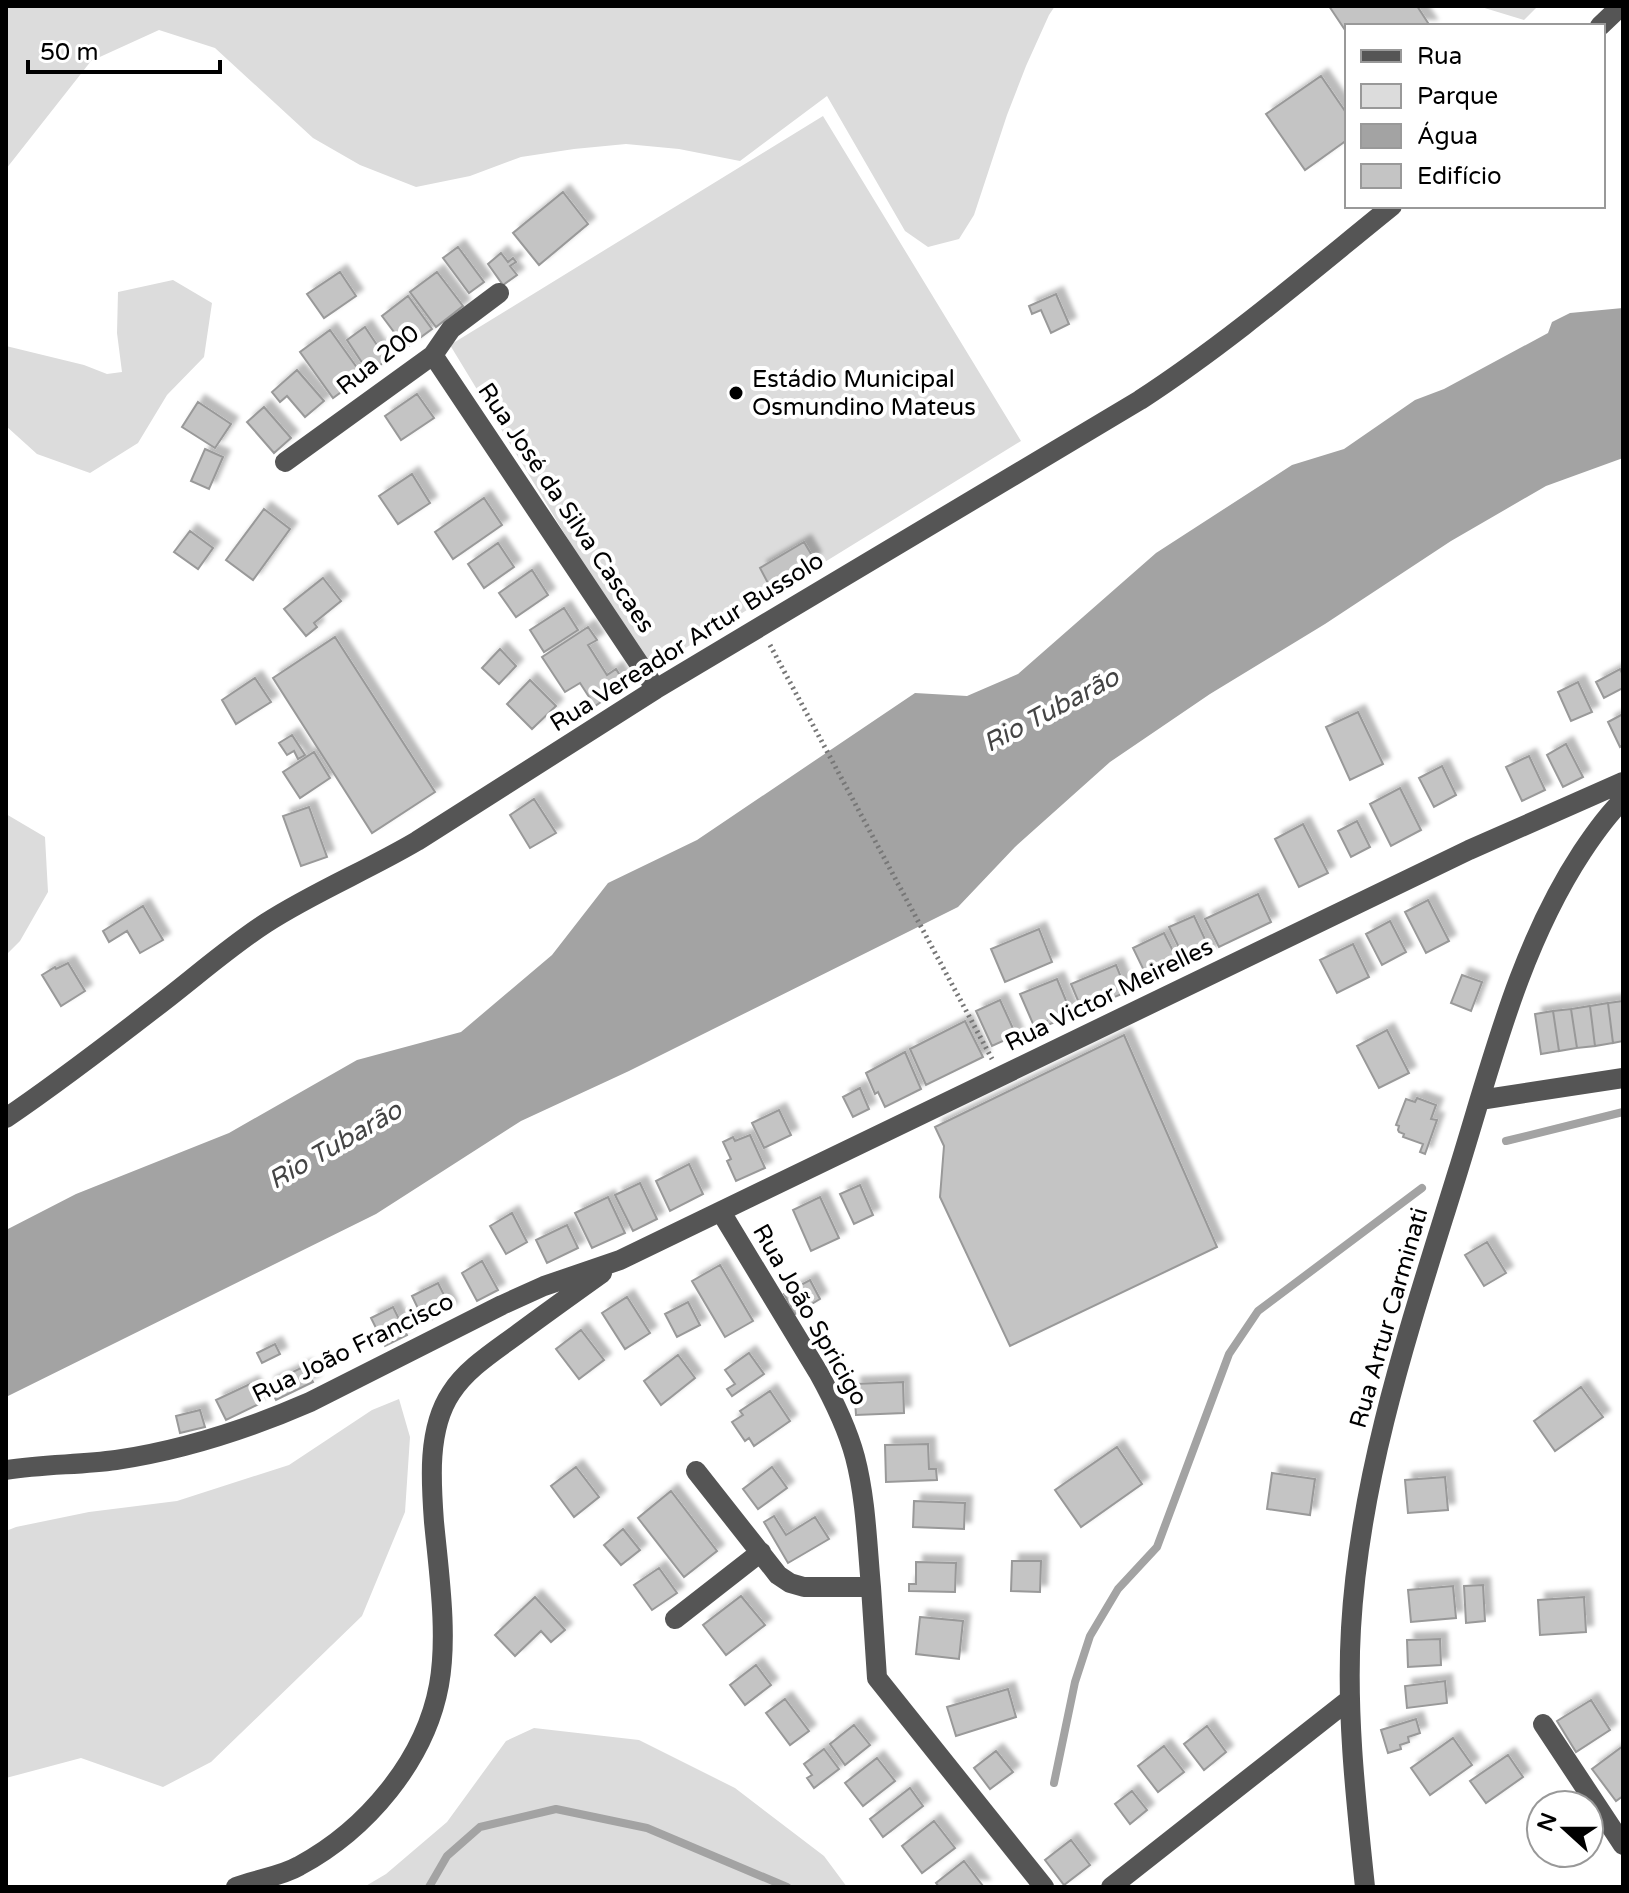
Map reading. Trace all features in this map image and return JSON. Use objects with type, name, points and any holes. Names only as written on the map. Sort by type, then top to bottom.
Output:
[{"type":"street","points":[[1602,24],[1621,6]]},
{"type":"street","name":"Rua Vereador Artur Bussolo","points":[[6,1118],[85,1063],[264,924],[417,841],[656,689],[1175,378],[1213,351],[1390,208]]},
{"type":"street","name":"Rua 200","points":[[285,462],[433,355],[451,329],[499,293]]},
{"type":"street","name":"Rua José da Silva Cascaes","points":[[433,355],[656,689]]},
{"type":"street","name":"Rua Victor Meirelles","points":[[620,1260],[1469,850],[1623,782]]},
{"type":"street","name":"Rua Artur Carminati","points":[[1365,1887],[1350,1699],[1351,1628],[1361,1535],[1401,1354],[1524,965],[1569,871],[1623,800]]},
{"type":"street","points":[[1480,1100],[1623,1078]]},
{"type":"street","name":"Rua João Spricigo","points":[[721,1212],[833,1399],[855,1457],[871,1587],[877,1678],[1044,1887]]},
{"type":"street","points":[[236,1887],[295,1869],[329,1849],[357,1826],[392,1786],[415,1751],[429,1721],[439,1685],[441,1609],[431,1484],[433,1449],[450,1394],[466,1374],[496,1350],[620,1260]]},
{"type":"street","name":"Rua João Francisco","points":[[6,1470],[114,1460],[196,1443],[240,1430],[310,1402],[544,1286],[620,1260]]},
{"type":"street","points":[[696,1471],[778,1575],[790,1583],[804,1587],[871,1587]]},
{"type":"street","points":[[675,1619],[761,1552]]},
{"type":"street","points":[[1111,1887],[1350,1699]]},
{"type":"street","points":[[1543,1724],[1623,1845]]},
{"type":"path","points":[[760,626],[1002,1077]]},
{"type":"green space","points":[[6,6],[1055,6],[1007,115],[974,215],[959,239],[928,247],[905,231],[827,96],[740,161],[679,149],[626,144],[521,157],[470,176],[416,187],[360,165],[313,138],[215,48],[159,30],[91,61],[6,169]]},
{"type":"green space","points":[[1478,6],[1538,6],[1524,20]]},
{"type":"green space","name":"Estádio Municipal Osmundino Mateus","points":[[823,116],[1021,441],[648,671],[450,345]]},
{"type":"green space","points":[[173,280],[212,303],[204,357],[167,395],[138,443],[90,473],[37,454],[6,426],[6,346],[84,365],[107,374],[122,372],[117,333],[118,292]]},
{"type":"green space","points":[[6,814],[45,837],[48,892],[20,941],[6,955]]},
{"type":"green space","points":[[399,1399],[410,1437],[405,1512],[362,1616],[211,1762],[163,1787],[81,1758],[6,1778],[6,1531],[89,1512],[177,1501],[289,1465],[372,1410]]},
{"type":"green space","points":[[534,1728],[639,1740],[735,1788],[824,1856],[847,1887],[364,1887],[386,1874],[447,1822],[506,1741]]},
{"type":"water","name":"Rio Tubarão","points":[[1623,308],[1623,458],[1546,486],[1451,541],[1325,624],[1210,694],[1110,762],[1015,847],[958,907],[629,1071],[521,1121],[376,1214],[6,1397],[6,1230],[76,1194],[229,1133],[357,1060],[461,1032],[552,955],[608,883],[697,840],[915,693],[967,696],[1018,674],[1156,553],[1292,465],[1344,449],[1415,400],[1444,389],[1548,333],[1552,322],[1570,313]]},
{"type":"building","points":[[1329,6],[1417,6],[1429,24],[1345,24],[1345,30]]},
{"type":"building","points":[[1321,76],[1345,111],[1345,141],[1305,170],[1266,114]]},
{"type":"building","points":[[563,192],[588,224],[539,265],[513,233]]},
{"type":"building","points":[[458,247],[484,282],[469,293],[443,258]]},
{"type":"building","points":[[501,253],[508,262],[513,258],[516,262],[510,266],[517,275],[503,285],[488,264]]},
{"type":"building","points":[[340,272],[356,296],[324,318],[307,294]]},
{"type":"building","points":[[437,272],[463,306],[436,327],[410,292]]},
{"type":"building","points":[[1056,294],[1069,324],[1051,333],[1041,310],[1032,314],[1029,306]]},
{"type":"building","points":[[408,296],[432,329],[406,348],[382,316]]},
{"type":"building","points":[[365,327],[387,360],[369,373],[347,340]]},
{"type":"building","points":[[330,330],[363,376],[333,398],[300,352]]},
{"type":"building","points":[[297,370],[324,401],[305,417],[287,396],[280,402],[272,392]]},
{"type":"building","points":[[417,394],[434,418],[401,440],[385,416]]},
{"type":"building","points":[[198,402],[231,424],[215,448],[182,427]]},
{"type":"building","points":[[264,407],[291,438],[274,453],[247,422]]},
{"type":"building","points":[[205,449],[223,457],[209,489],[191,481]]},
{"type":"building","points":[[412,474],[430,503],[398,524],[379,496]]},
{"type":"building","points":[[484,498],[502,525],[453,559],[435,532]]},
{"type":"building","points":[[264,509],[290,529],[253,580],[226,560]]},
{"type":"building","points":[[190,531],[213,548],[198,569],[174,552]]},
{"type":"building","points":[[804,542],[814,559],[769,585],[760,568]]},
{"type":"building","points":[[498,543],[514,567],[484,588],[468,564]]},
{"type":"building","points":[[532,570],[548,595],[516,617],[499,593]]},
{"type":"building","points":[[323,578],[341,601],[314,623],[317,627],[306,636],[284,609]]},
{"type":"building","points":[[564,608],[578,630],[544,652],[530,630]]},
{"type":"building","points":[[588,627],[597,640],[588,645],[607,675],[616,669],[626,685],[595,706],[580,683],[565,692],[542,657]]},
{"type":"building","points":[[335,637],[435,792],[372,833],[273,678]]},
{"type":"building","points":[[500,649],[516,666],[499,684],[482,668]]},
{"type":"building","points":[[1620,669],[1623,688],[1604,698],[1596,682]]},
{"type":"building","points":[[255,678],[271,702],[236,724],[222,700]]},
{"type":"building","points":[[530,680],[556,706],[532,729],[507,704]]},
{"type":"building","points":[[1578,682],[1592,712],[1571,721],[1558,692]]},
{"type":"building","points":[[1358,712],[1383,764],[1350,780],[1326,727]]},
{"type":"building","points":[[1623,714],[1623,745],[1620,747],[1608,722]]},
{"type":"building","points":[[292,735],[305,755],[298,759],[294,751],[287,755],[279,743]]},
{"type":"building","points":[[1566,744],[1583,777],[1563,787],[1547,755]]},
{"type":"building","points":[[314,752],[330,778],[300,798],[283,772]]},
{"type":"building","points":[[1529,756],[1545,790],[1522,801],[1506,767]]},
{"type":"building","points":[[1442,766],[1456,795],[1434,807],[1419,778]]},
{"type":"building","points":[[1400,788],[1421,830],[1391,846],[1370,804]]},
{"type":"building","points":[[534,799],[556,833],[530,848],[510,815]]},
{"type":"building","points":[[309,807],[327,857],[301,866],[283,816]]},
{"type":"building","points":[[1357,821],[1370,847],[1351,857],[1338,831]]},
{"type":"building","points":[[1303,824],[1328,873],[1299,887],[1275,839]]},
{"type":"building","points":[[1258,894],[1271,922],[1219,947],[1205,919]]},
{"type":"building","points":[[1428,900],[1449,941],[1426,953],[1405,912]]},
{"type":"building","points":[[143,906],[163,940],[140,953],[127,931],[109,942],[103,931]]},
{"type":"building","points":[[1194,916],[1211,952],[1187,964],[1169,927]]},
{"type":"building","points":[[1390,921],[1406,952],[1382,965],[1366,934]]},
{"type":"building","points":[[1039,929],[1052,962],[1005,982],[991,949]]},
{"type":"building","points":[[1164,933],[1180,965],[1149,981],[1133,948]]},
{"type":"building","points":[[1353,944],[1369,977],[1337,993],[1320,960]]},
{"type":"building","points":[[68,963],[85,991],[61,1006],[42,975]]},
{"type":"building","points":[[1116,965],[1127,992],[1082,1010],[1071,984]]},
{"type":"building","points":[[1462,975],[1482,982],[1471,1011],[1451,1003]]},
{"type":"building","points":[[1057,979],[1072,1015],[1048,1025],[1047,1021],[1034,1026],[1020,994]]},
{"type":"building","points":[[1000,1000],[1016,1035],[992,1046],[976,1011]]},
{"type":"building","points":[[1623,1001],[1623,1041],[1613,1043],[1608,1003]]},
{"type":"building","points":[[1608,1003],[1613,1043],[1595,1046],[1590,1006]]},
{"type":"building","points":[[1590,1006],[1595,1046],[1577,1048],[1571,1009]]},
{"type":"building","points":[[1571,1009],[1577,1048],[1559,1051],[1553,1011]]},
{"type":"building","points":[[1553,1011],[1559,1051],[1541,1054],[1535,1014]]},
{"type":"building","points":[[965,1021],[983,1057],[926,1085],[910,1049]]},
{"type":"building","points":[[1387,1030],[1409,1073],[1379,1088],[1357,1046]]},
{"type":"building","points":[[1124,1035],[1217,1247],[1010,1346],[940,1197],[944,1146],[935,1127]]},
{"type":"building","points":[[905,1052],[921,1089],[885,1107],[866,1073]]},
{"type":"building","points":[[860,1088],[869,1109],[853,1117],[843,1097]]},
{"type":"building","points":[[1417,1098],[1436,1105],[1431,1119],[1437,1120],[1425,1154],[1420,1152],[1423,1144],[1403,1137],[1396,1125],[1406,1099],[1415,1102]]},
{"type":"building","points":[[779,1110],[791,1135],[764,1148],[752,1123]]},
{"type":"building","points":[[750,1135],[765,1168],[736,1181],[723,1142]]},
{"type":"building","points":[[689,1164],[703,1194],[670,1211],[656,1181]]},
{"type":"building","points":[[640,1183],[657,1219],[633,1231],[615,1195]]},
{"type":"building","points":[[860,1185],[873,1215],[854,1224],[840,1194]]},
{"type":"building","points":[[608,1197],[625,1233],[592,1248],[575,1213]]},
{"type":"building","points":[[820,1197],[839,1238],[811,1251],[793,1210]]},
{"type":"building","points":[[512,1213],[527,1242],[506,1254],[490,1226]]},
{"type":"building","points":[[567,1225],[578,1248],[547,1263],[536,1240]]},
{"type":"building","points":[[1487,1242],[1506,1273],[1484,1286],[1465,1255]]},
{"type":"building","points":[[482,1261],[498,1290],[477,1301],[462,1273]]},
{"type":"building","points":[[720,1265],[753,1321],[725,1337],[692,1281]]},
{"type":"building","points":[[810,1280],[820,1299],[795,1314],[784,1294]]},
{"type":"building","points":[[438,1283],[451,1309],[425,1323],[412,1296]]},
{"type":"building","points":[[627,1297],[650,1333],[625,1349],[602,1313]]},
{"type":"building","points":[[688,1302],[700,1325],[677,1337],[665,1314]]},
{"type":"building","points":[[393,1307],[407,1335],[385,1346],[371,1318]]},
{"type":"building","points":[[581,1330],[604,1360],[579,1379],[556,1349]]},
{"type":"building","points":[[275,1344],[280,1354],[262,1363],[257,1353]]},
{"type":"building","points":[[749,1353],[764,1374],[732,1396],[727,1389],[735,1384],[725,1370]]},
{"type":"building","points":[[678,1355],[695,1378],[661,1405],[644,1381]]},
{"type":"building","points":[[305,1366],[313,1382],[276,1400],[268,1384]]},
{"type":"building","points":[[903,1382],[904,1413],[856,1415],[854,1384]]},
{"type":"building","points":[[252,1383],[261,1403],[226,1420],[216,1400]]},
{"type":"building","points":[[1581,1387],[1603,1417],[1555,1451],[1534,1421]]},
{"type":"building","points":[[770,1391],[790,1421],[754,1446],[749,1438],[745,1441],[732,1422],[743,1415],[740,1411]]},
{"type":"building","points":[[200,1410],[205,1427],[180,1433],[176,1416]]},
{"type":"building","points":[[928,1444],[929,1469],[936,1469],[937,1480],[886,1482],[885,1445]]},
{"type":"building","points":[[1117,1447],[1142,1484],[1081,1527],[1055,1490]]},
{"type":"building","points":[[576,1467],[599,1497],[574,1517],[551,1486]]},
{"type":"building","points":[[772,1467],[787,1488],[758,1509],[743,1489]]},
{"type":"building","points":[[1272,1473],[1315,1479],[1310,1515],[1267,1509]]},
{"type":"building","points":[[1445,1477],[1448,1510],[1408,1513],[1405,1480]]},
{"type":"building","points":[[671,1491],[717,1551],[684,1577],[638,1518]]},
{"type":"building","points":[[914,1501],[965,1503],[964,1529],[913,1527]]},
{"type":"building","points":[[774,1516],[786,1535],[815,1517],[829,1539],[788,1563],[764,1522]]},
{"type":"building","points":[[623,1529],[640,1550],[621,1565],[604,1545]]},
{"type":"building","points":[[1012,1561],[1041,1561],[1040,1592],[1011,1591]]},
{"type":"building","points":[[916,1562],[956,1563],[955,1592],[909,1591],[909,1584],[916,1584]]},
{"type":"building","points":[[659,1568],[677,1593],[652,1610],[634,1585]]},
{"type":"building","points":[[1483,1585],[1485,1621],[1466,1623],[1464,1586]]},
{"type":"building","points":[[1453,1586],[1456,1618],[1411,1622],[1408,1590]]},
{"type":"building","points":[[741,1596],[765,1625],[726,1655],[703,1625]]},
{"type":"building","points":[[535,1597],[565,1630],[551,1642],[541,1631],[515,1656],[495,1635]]},
{"type":"building","points":[[1584,1597],[1586,1632],[1540,1635],[1538,1600]]},
{"type":"building","points":[[920,1617],[963,1621],[959,1659],[916,1654]]},
{"type":"building","points":[[1440,1639],[1441,1665],[1408,1667],[1407,1640]]},
{"type":"building","points":[[756,1665],[771,1685],[745,1705],[730,1685]]},
{"type":"building","points":[[1445,1681],[1447,1703],[1407,1708],[1405,1686]]},
{"type":"building","points":[[1008,1689],[1016,1717],[956,1736],[947,1707]]},
{"type":"building","points":[[785,1699],[809,1731],[790,1745],[766,1713]]},
{"type":"building","points":[[1591,1700],[1610,1730],[1576,1752],[1557,1721]]},
{"type":"building","points":[[1416,1719],[1420,1733],[1408,1737],[1409,1742],[1400,1745],[1401,1749],[1388,1753],[1381,1730]]},
{"type":"building","points":[[854,1725],[870,1745],[845,1765],[830,1744]]},
{"type":"building","points":[[1207,1726],[1226,1752],[1204,1770],[1184,1744]]},
{"type":"building","points":[[1453,1738],[1472,1765],[1430,1795],[1411,1768]]},
{"type":"building","points":[[1164,1746],[1184,1772],[1158,1792],[1138,1766]]},
{"type":"building","points":[[1623,1746],[1623,1796],[1616,1801],[1592,1769]]},
{"type":"building","points":[[824,1749],[839,1769],[814,1788],[807,1778],[812,1775],[804,1764]]},
{"type":"building","points":[[996,1751],[1013,1772],[990,1789],[974,1768]]},
{"type":"building","points":[[1508,1755],[1523,1777],[1486,1803],[1470,1781]]},
{"type":"building","points":[[877,1758],[895,1781],[863,1806],[845,1783]]},
{"type":"building","points":[[910,1788],[923,1806],[883,1837],[870,1819]]},
{"type":"building","points":[[1132,1791],[1147,1810],[1130,1824],[1115,1804]]},
{"type":"building","points":[[934,1821],[955,1848],[922,1873],[902,1846]]},
{"type":"building","points":[[1071,1840],[1090,1865],[1064,1885],[1045,1860]]},
{"type":"building","points":[[964,1861],[983,1886],[939,1887],[936,1883]]},
{"type":"waterway","points":[[1506,1141],[1623,1112]]},
{"type":"waterway","points":[[1054,1783],[1075,1682],[1090,1636],[1118,1589],[1157,1547],[1229,1354],[1258,1311],[1422,1188]]},
{"type":"waterway","points":[[429,1887],[447,1856],[480,1827],[556,1809],[647,1828],[787,1887]]},
{"type":"place","name":"Estádio Municipal Osmundino Mateus","points":[[736,393]]}]
